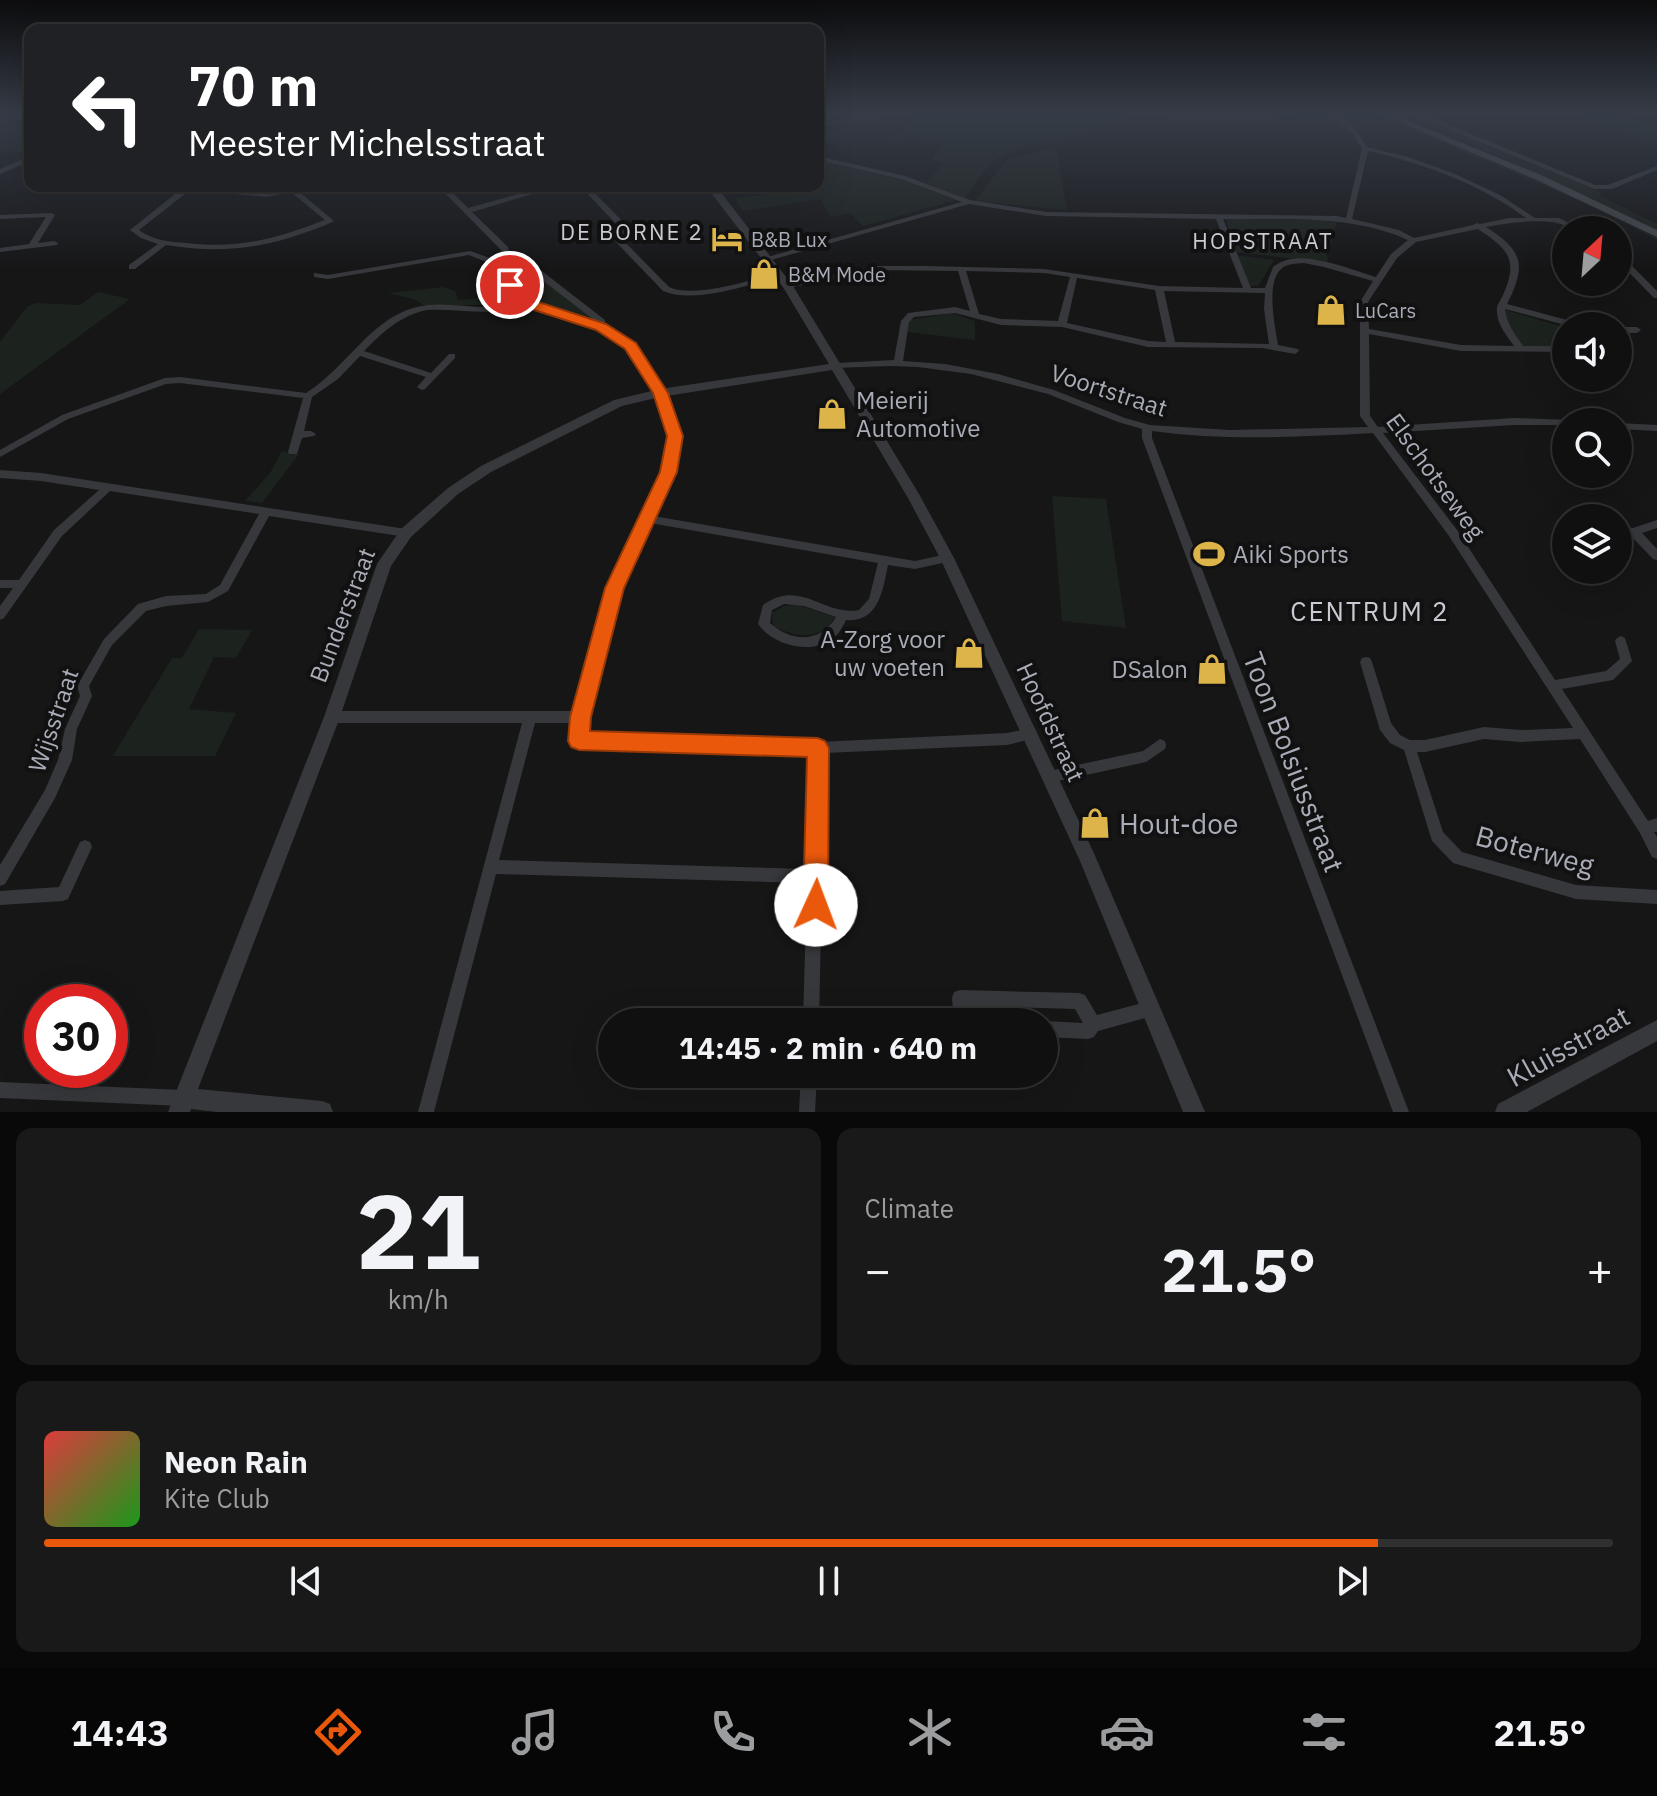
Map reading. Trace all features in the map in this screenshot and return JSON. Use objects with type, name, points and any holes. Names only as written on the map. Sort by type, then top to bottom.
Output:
[{"type":"main road","points":[[1509,165],[1573,192],[1657,234]]},
{"type":"street","points":[[849,165],[903,177],[969,202],[1057,215],[1349,219],[1413,240],[1477,225],[1532,219],[1552,220]]},
{"type":"street","points":[[1349,219],[1361,165]]},
{"type":"street","points":[[1423,165],[1512,203],[1532,219]]},
{"type":"street","points":[[1540,165],[1589,185],[1609,187],[1657,168]]},
{"type":"street","points":[[183,192],[134,230],[138,235],[164,243],[219,250],[255,247],[330,221],[295,192]]},
{"type":"street","points":[[227,192],[257,195],[279,192]]},
{"type":"street","points":[[448,192],[501,243],[512,290],[524,302],[601,327],[631,346],[660,393],[670,419],[675,447],[668,472],[615,588],[580,717],[577,736],[583,743],[818,748],[1007,739],[1031,734]]},
{"type":"street","points":[[467,211],[534,192]]},
{"type":"street","points":[[590,192],[623,227],[618,239],[666,289],[696,294],[780,275]]},
{"type":"street","name":"Hoofdstraat","points":[[716,192],[788,286],[947,558],[1031,734],[1194,1112]]},
{"type":"street","points":[[768,258],[969,202]]},
{"type":"street","points":[[0,217],[51,215],[32,246]]},
{"type":"street","points":[[1219,217],[1248,290]]},
{"type":"street","points":[[1477,225],[1500,240],[1516,258],[1518,268],[1501,305],[1504,324],[1519,347]]},
{"type":"street","name":"Elschotseweg","points":[[1413,240],[1394,256],[1364,302],[1365,416],[1453,533],[1582,733],[1651,827],[1657,852]]},
{"type":"street","points":[[0,250],[54,243]]},
{"type":"street","points":[[132,267],[164,243]]},
{"type":"street","points":[[317,275],[328,277],[470,253],[497,263],[525,262],[602,322],[601,327]]},
{"type":"street","points":[[1274,346],[1266,309],[1267,291],[1276,268],[1292,259],[1303,258],[1378,280]]},
{"type":"street","points":[[788,286],[876,268],[1044,271],[1159,288],[1267,291]]},
{"type":"street","points":[[961,269],[975,315]]},
{"type":"street","points":[[1632,271],[1657,296]]},
{"type":"street","points":[[1062,324],[1074,276]]},
{"type":"street","points":[[1159,288],[1171,345]]},
{"type":"street","points":[[293,452],[308,396],[357,352],[415,310],[505,309],[524,302]]},
{"type":"street","points":[[1501,305],[1552,319]]},
{"type":"street","points":[[898,362],[905,321],[911,315],[955,310],[1001,322],[1062,324],[1148,344],[1274,346],[1295,351]]},
{"type":"street","points":[[1632,330],[1637,330]]},
{"type":"street","points":[[1364,331],[1461,348],[1552,348]]},
{"type":"street","points":[[357,352],[433,376]]},
{"type":"street","points":[[422,387],[452,356]]},
{"type":"street","name":"Voortstraat","points":[[836,366],[898,362],[1005,378],[1147,428],[1251,433],[1552,422]]},
{"type":"street","name":"Bunderstraat","points":[[181,1105],[332,717],[384,564],[406,533],[453,491],[486,469],[618,403],[660,393],[836,366]]},
{"type":"street","points":[[0,454],[65,417],[165,381],[180,380],[308,396]]},
{"type":"street","points":[[1632,427],[1657,428]]},
{"type":"street","name":"Toon Bolsiusstraat","points":[[1147,428],[1153,452],[1401,1112]]},
{"type":"street","points":[[298,435],[311,434]]},
{"type":"street","points":[[0,474],[41,477],[406,533]]},
{"type":"street","points":[[0,615],[58,533],[107,488]]},
{"type":"street","name":"Wijsstraat","points":[[0,879],[55,783],[65,760],[71,729],[86,696],[83,686],[108,642],[142,607],[152,603],[208,598],[224,588],[266,512]]},
{"type":"street","points":[[647,519],[915,565],[947,558]]},
{"type":"street","points":[[1657,524],[1634,532],[1657,556]]},
{"type":"street","points":[[843,615],[832,634],[824,639],[800,641],[780,637],[764,624],[767,608],[782,599],[793,599],[856,618],[863,615],[872,604],[884,559]]},
{"type":"street","points":[[0,584],[23,584]]},
{"type":"street","points":[[1551,686],[1609,676],[1626,661],[1621,641]]},
{"type":"street","points":[[1366,662],[1385,726],[1395,739],[1409,746],[1425,746],[1484,733],[1521,736],[1582,733]]},
{"type":"street","points":[[426,1112],[530,716]]},
{"type":"street","points":[[332,717],[580,717]]},
{"type":"street","points":[[1049,777],[1146,756],[1160,745]]},
{"type":"street","name":"Boterweg","points":[[1409,746],[1437,836],[1458,858],[1576,892],[1657,897]]},
{"type":"street","points":[[812,1008],[818,748]]},
{"type":"street","points":[[0,898],[63,894],[85,847]]},
{"type":"street","points":[[492,867],[817,876]]},
{"type":"street","points":[[961,1008],[960,998],[1079,1001],[1093,1024]]},
{"type":"street","points":[[1058,1030],[1088,1031],[1093,1024],[1150,1009]]},
{"type":"street","name":"Kluisstraat","points":[[1506,1112],[1657,1030]]},
{"type":"street","points":[[807,1112],[808,1088]]},
{"type":"street","points":[[0,1090],[181,1105],[322,1112]]},
{"type":"shaded area","points":[[824,165],[839,165],[902,180],[956,200],[863,226],[850,213],[830,217],[821,199],[743,211],[735,198],[824,192]]},
{"type":"shaded area","points":[[942,165],[990,165],[965,198],[926,183]]},
{"type":"shaded area","points":[[1002,165],[1059,165],[1067,210],[975,201]]},
{"type":"shaded area","points":[[1495,165],[1503,165],[1559,188],[1616,216]]},
{"type":"shaded area","points":[[1516,165],[1536,165],[1603,193],[1599,195],[1657,224],[1657,230]]},
{"type":"shaded area","points":[[1226,219],[1337,220],[1331,245],[1325,249],[1329,263],[1236,252]]},
{"type":"shaded area","points":[[1632,224],[1657,236],[1657,240],[1632,227]]},
{"type":"shaded area","points":[[1234,255],[1274,260],[1259,285],[1249,287]]},
{"type":"shaded area","points":[[516,263],[522,263],[596,319],[527,299],[516,288]]},
{"type":"shaded area","points":[[443,287],[455,291],[458,300],[506,296],[515,301],[502,305],[423,305],[416,300],[388,293]]},
{"type":"shaded area","points":[[98,292],[130,299],[0,394],[0,342],[28,306],[37,303],[80,305]]},
{"type":"shaded area","points":[[1503,309],[1552,324],[1552,348],[1520,346],[1505,326]]},
{"type":"shaded area","points":[[952,313],[975,321],[975,340],[907,332],[909,320]]},
{"type":"shaded area","points":[[282,451],[299,454],[262,503],[245,501],[270,473]]},
{"type":"shaded area","points":[[1052,496],[1106,499],[1126,628],[1062,621]]},
{"type":"shaded area","points":[[798,605],[835,617],[830,625],[816,634],[799,635],[773,626],[772,613],[784,606]]},
{"type":"shaded area","points":[[199,629],[252,630],[236,658],[214,657],[189,709],[236,713],[215,756],[113,756],[172,658],[182,658]]},
{"type":"place","name":"B&B Lux","points":[[727,239]]},
{"type":"place","name":"B&M Mode","points":[[764,274]]},
{"type":"place","name":"LuCars","points":[[1331,310]]},
{"type":"place","name":"Meierij Automotive","points":[[832,414]]},
{"type":"place","name":"Aiki Sports","points":[[1209,554]]},
{"type":"place","name":"A-Zorg voor uw voeten","points":[[969,653]]},
{"type":"place","name":"DSalon","points":[[1212,669]]},
{"type":"place","name":"Hout-doe","points":[[1095,823]]},
{"type":"district","name":"DE BORNE 2","points":[[632,231]]},
{"type":"district","name":"HOPSTRAAT","points":[[1263,240]]},
{"type":"district","name":"CENTRUM 2","points":[[1370,611]]},
{"type":"route","points":[[510,285],[515,295],[524,302],[611,331],[631,346],[660,393],[675,436],[668,472],[615,588],[580,717],[579,741],[818,748],[816,905]]}]
